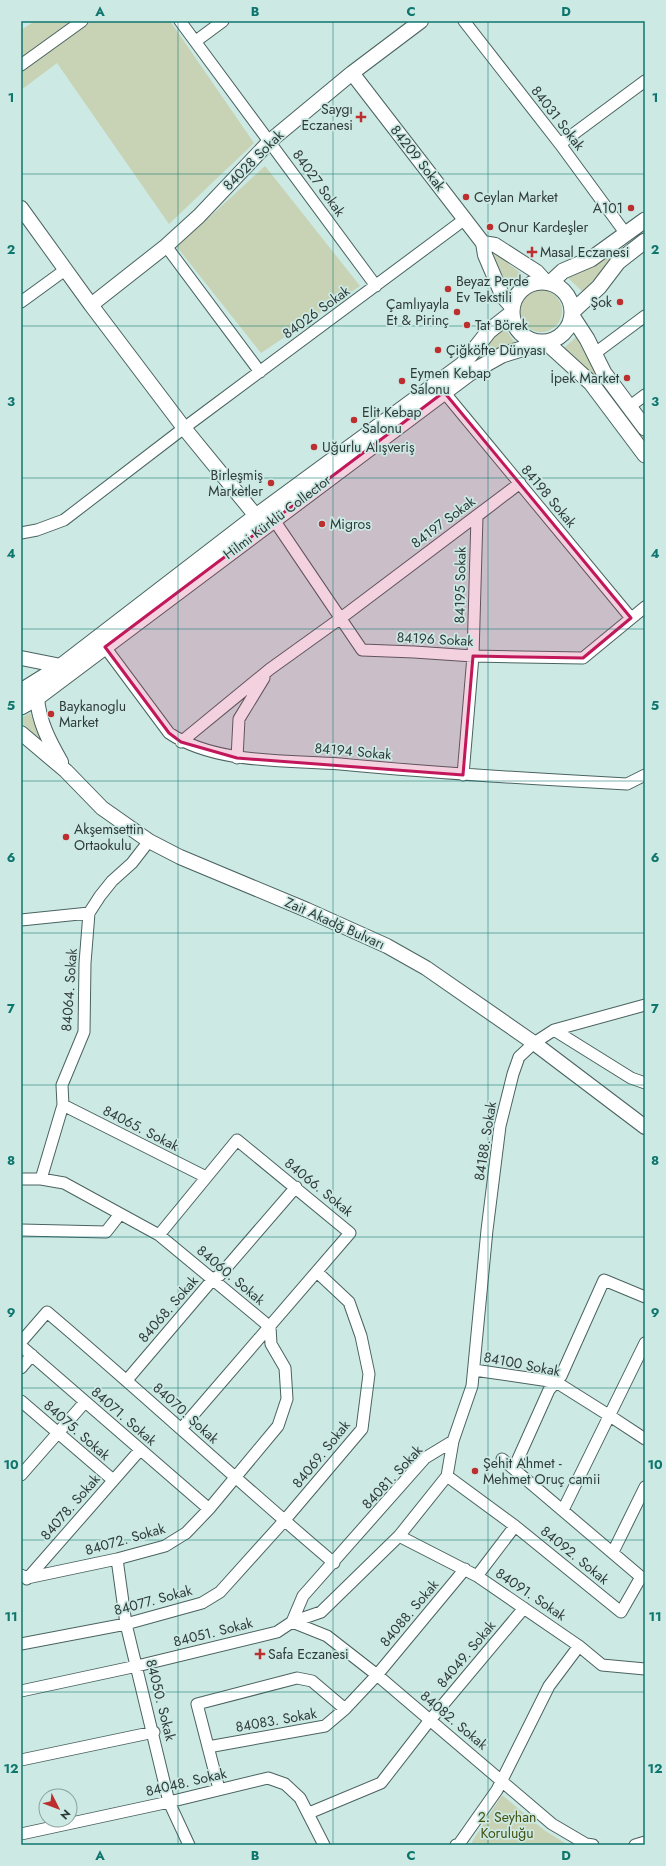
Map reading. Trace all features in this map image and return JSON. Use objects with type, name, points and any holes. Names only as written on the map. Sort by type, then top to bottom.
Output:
[{"type":"main road","points":[[548,282],[563,271],[591,259],[645,220]]},
{"type":"main road","points":[[572,313],[599,287],[618,262],[645,241]]},
{"type":"main road","points":[[548,282],[559,286],[566,293],[571,302],[572,313],[567,329],[561,336],[544,342],[531,341],[522,335],[515,327],[512,310],[516,297],[523,289],[531,284],[548,282]]},
{"type":"main road","name":"Hilmi Kürklü Collector","points":[[21,691],[60,666],[256,516],[463,364],[489,331],[512,310]]},
{"type":"main road","points":[[572,313],[604,373],[645,428]]},
{"type":"main road","points":[[544,342],[591,383],[645,455]]},
{"type":"main road","name":"Hilmi Kürklü Collector","points":[[21,707],[37,698],[470,373],[495,359],[544,342]]},
{"type":"street","points":[[21,65],[82,21]]},
{"type":"street","name":"84027 Sokak","points":[[180,21],[376,286]]},
{"type":"street","points":[[196,41],[223,21]]},
{"type":"street","name":"84028 Sokak","points":[[91,305],[166,246],[199,216],[270,141],[352,73],[421,21]]},
{"type":"street","name":"84031 Sokak","points":[[464,21],[560,144],[626,234]]},
{"type":"street","name":"84209 Sokak","points":[[352,73],[483,243]]},
{"type":"street","points":[[560,144],[645,82]]},
{"type":"street","points":[[21,208],[65,270],[184,428],[256,516]]},
{"type":"street","name":"84026 Sokak","points":[[21,533],[37,530],[64,520],[184,428],[465,219]]},
{"type":"street","points":[[512,310],[503,297],[485,255],[483,243],[495,245],[537,272],[548,282]]},
{"type":"street","points":[[166,246],[260,372]]},
{"type":"street","points":[[21,302],[65,270]]},
{"type":"street","points":[[594,354],[645,316]]},
{"type":"street","name":"84198 Sokak","points":[[444,392],[517,485],[631,618]]},
{"type":"street","points":[[629,407],[645,395]]},
{"type":"street","name":"84197 Sokak","points":[[477,516],[517,485]]},
{"type":"street","name":"84197 Sokak","points":[[182,742],[270,669],[341,618],[517,485]]},
{"type":"street","name":"84195 Sokak","points":[[463,775],[473,656],[477,516]]},
{"type":"street","name":"84196 Sokak","points":[[274,520],[362,650],[473,656],[583,658],[645,607]]},
{"type":"street","name":"84194 Sokak","points":[[105,647],[169,733],[182,742],[237,758],[463,775],[627,784],[645,775]]},
{"type":"street","points":[[21,658],[60,666]]},
{"type":"street","points":[[237,758],[239,719],[270,669]]},
{"type":"street","points":[[37,698],[39,715],[48,738],[66,771]]},
{"type":"street","name":"Zait Akadğ Bulvarı","points":[[21,734],[66,771],[102,808],[149,841],[180,857],[307,910],[387,946],[426,968],[534,1043],[645,1127]]},
{"type":"street","name":"84064. Sokak","points":[[41,1179],[63,1105],[62,1084],[84,1032],[85,963],[89,913],[112,881],[132,862],[149,841]]},
{"type":"street","points":[[21,920],[89,913]]},
{"type":"street","name":"84188. Sokak","points":[[453,1441],[472,1386],[486,1230],[500,1126],[515,1068],[520,1057],[534,1043],[554,1030],[645,1005]]},
{"type":"street","points":[[554,1030],[631,1078],[645,1083]]},
{"type":"street","name":"84065. Sokak","points":[[63,1105],[206,1178]]},
{"type":"street","name":"84066. Sokak","points":[[159,1235],[237,1140],[350,1233],[181,1429]]},
{"type":"street","name":"84060. Sokak","points":[[21,1179],[41,1179],[64,1183],[159,1235],[214,1279],[270,1327]]},
{"type":"street","name":"84068. Sokak","points":[[127,1380],[214,1279],[220,1275],[296,1188]]},
{"type":"street","points":[[21,1230],[106,1232],[120,1214]]},
{"type":"street","name":"84069. Sokak","points":[[284,1521],[362,1429],[369,1374],[361,1336],[349,1302],[317,1272]]},
{"type":"street","points":[[514,1468],[549,1390],[561,1376],[604,1280],[645,1297]]},
{"type":"street","name":"84070. Sokak","points":[[21,1342],[47,1312],[127,1380],[284,1521],[334,1563]]},
{"type":"street","points":[[236,1477],[278,1426],[287,1399],[285,1368],[272,1344],[270,1327]]},
{"type":"street","points":[[563,1510],[645,1343]]},
{"type":"street","name":"84071. Sokak","points":[[21,1346],[209,1509]]},
{"type":"street","points":[[21,1368],[32,1355]]},
{"type":"street","name":"84100 Sokak","points":[[474,1370],[556,1382],[645,1439]]},
{"type":"street","name":"84075. Sokak","points":[[21,1401],[114,1480]]},
{"type":"street","points":[[21,1474],[85,1402]]},
{"type":"street","points":[[292,1622],[321,1612],[399,1536],[447,1476],[453,1441]]},
{"type":"street","name":"84081. Sokak","points":[[292,1622],[304,1596],[425,1458],[453,1441]]},
{"type":"street","name":"84078. Sokak","points":[[23,1579],[140,1450]]},
{"type":"street","points":[[502,1458],[613,1552],[645,1487]]},
{"type":"street","name":"84092. Sokak","points":[[447,1476],[515,1526],[622,1612],[641,1577],[613,1552]]},
{"type":"street","name":"84072. Sokak","points":[[23,1579],[117,1559],[165,1546],[186,1533],[236,1477]]},
{"type":"street","name":"84077. Sokak","points":[[21,1644],[126,1624],[202,1603],[220,1592],[284,1521]]},
{"type":"street","points":[[477,1576],[515,1526]]},
{"type":"street","name":"84091. Sokak","points":[[399,1536],[477,1576],[580,1646],[602,1665],[645,1669]]},
{"type":"street","name":"84050. Sokak","points":[[117,1559],[126,1624],[154,1732],[169,1802],[189,1845]]},
{"type":"street","name":"84088. Sokak","points":[[377,1675],[465,1569]]},
{"type":"street","name":"84049. Sokak","points":[[309,1814],[382,1783],[430,1720],[524,1608]]},
{"type":"street","name":"84051. Sokak","points":[[21,1691],[137,1666],[276,1632],[292,1622]]},
{"type":"street","name":"84082. Sokak","points":[[292,1622],[327,1636],[377,1675],[552,1824],[586,1844],[593,1845]]},
{"type":"street","points":[[456,1845],[459,1844],[502,1781],[550,1686],[580,1646]]},
{"type":"street","name":"84083. Sokak","points":[[208,1747],[325,1726],[345,1709],[377,1675]]},
{"type":"street","points":[[219,1789],[197,1704],[297,1678],[312,1681],[345,1709]]},
{"type":"street","points":[[21,1760],[154,1732]]},
{"type":"street","name":"84048. Sokak","points":[[21,1834],[169,1802],[268,1778],[285,1784],[300,1798],[324,1845]]},
{"type":"street","points":[[635,1845],[645,1842]]},
{"type":"highlighted area","points":[[444,392],[631,618],[583,658],[473,656],[463,775],[237,758],[181,742],[169,733],[105,647]]},
{"type":"green space","points":[[35,21],[170,21],[254,143],[169,224],[57,63],[21,90],[21,30]]},
{"type":"green space","points":[[265,166],[360,286],[261,353],[177,247]]},
{"type":"green space","points":[[645,231],[645,234],[615,257],[583,292],[568,278],[614,255]]},
{"type":"green space","points":[[491,250],[523,275],[508,287]]},
{"type":"green space","points":[[541,290],[556,296],[562,311],[556,326],[541,332],[526,326],[520,311],[526,296]]},
{"type":"green space","points":[[504,327],[515,343],[472,366],[470,363]]},
{"type":"green space","points":[[576,337],[601,380],[645,438],[645,444],[562,350]]},
{"type":"green space","points":[[30,713],[41,740],[21,722],[21,718]]},
{"type":"green space","name":"2. Seyhan Koruluğu","points":[[502,1795],[544,1830],[568,1845],[470,1845]]},
{"type":"place","name":"Saygı Eczanesi","points":[[361,117]]},
{"type":"place","name":"Ceylan Market","points":[[466,197]]},
{"type":"place","name":"A101","points":[[631,208]]},
{"type":"place","name":"Onur Kardeşler","points":[[490,227]]},
{"type":"place","name":"Masal Eczanesi","points":[[532,252]]},
{"type":"place","name":"Beyaz Perde Ev Tekstili","points":[[448,289]]},
{"type":"place","name":"Şok","points":[[620,302]]},
{"type":"place","name":"Çamlıyayla Et & Pirinç","points":[[457,312]]},
{"type":"place","name":"Tat Börek","points":[[467,325]]},
{"type":"place","name":"Çiğköfte Dünyası","points":[[438,350]]},
{"type":"place","name":"İpek Market","points":[[627,378]]},
{"type":"place","name":"Eymen Kebap Salonu","points":[[402,381]]},
{"type":"place","name":"Elit Kebap Salonu","points":[[354,420]]},
{"type":"place","name":"Uğurlu Alışveriş","points":[[314,447]]},
{"type":"place","name":"Birleşmiş Marketler","points":[[271,483]]},
{"type":"place","name":"Migros","points":[[322,524]]},
{"type":"place","name":"Baykanoglu Market","points":[[51,714]]},
{"type":"place","name":"Akşemsettin Ortaokulu","points":[[66,837]]},
{"type":"place","name":"Şehit Ahmet - Mehmet Oruç camii","points":[[475,1471]]},
{"type":"place","name":"Safa Eczanesi","points":[[260,1654]]}]
